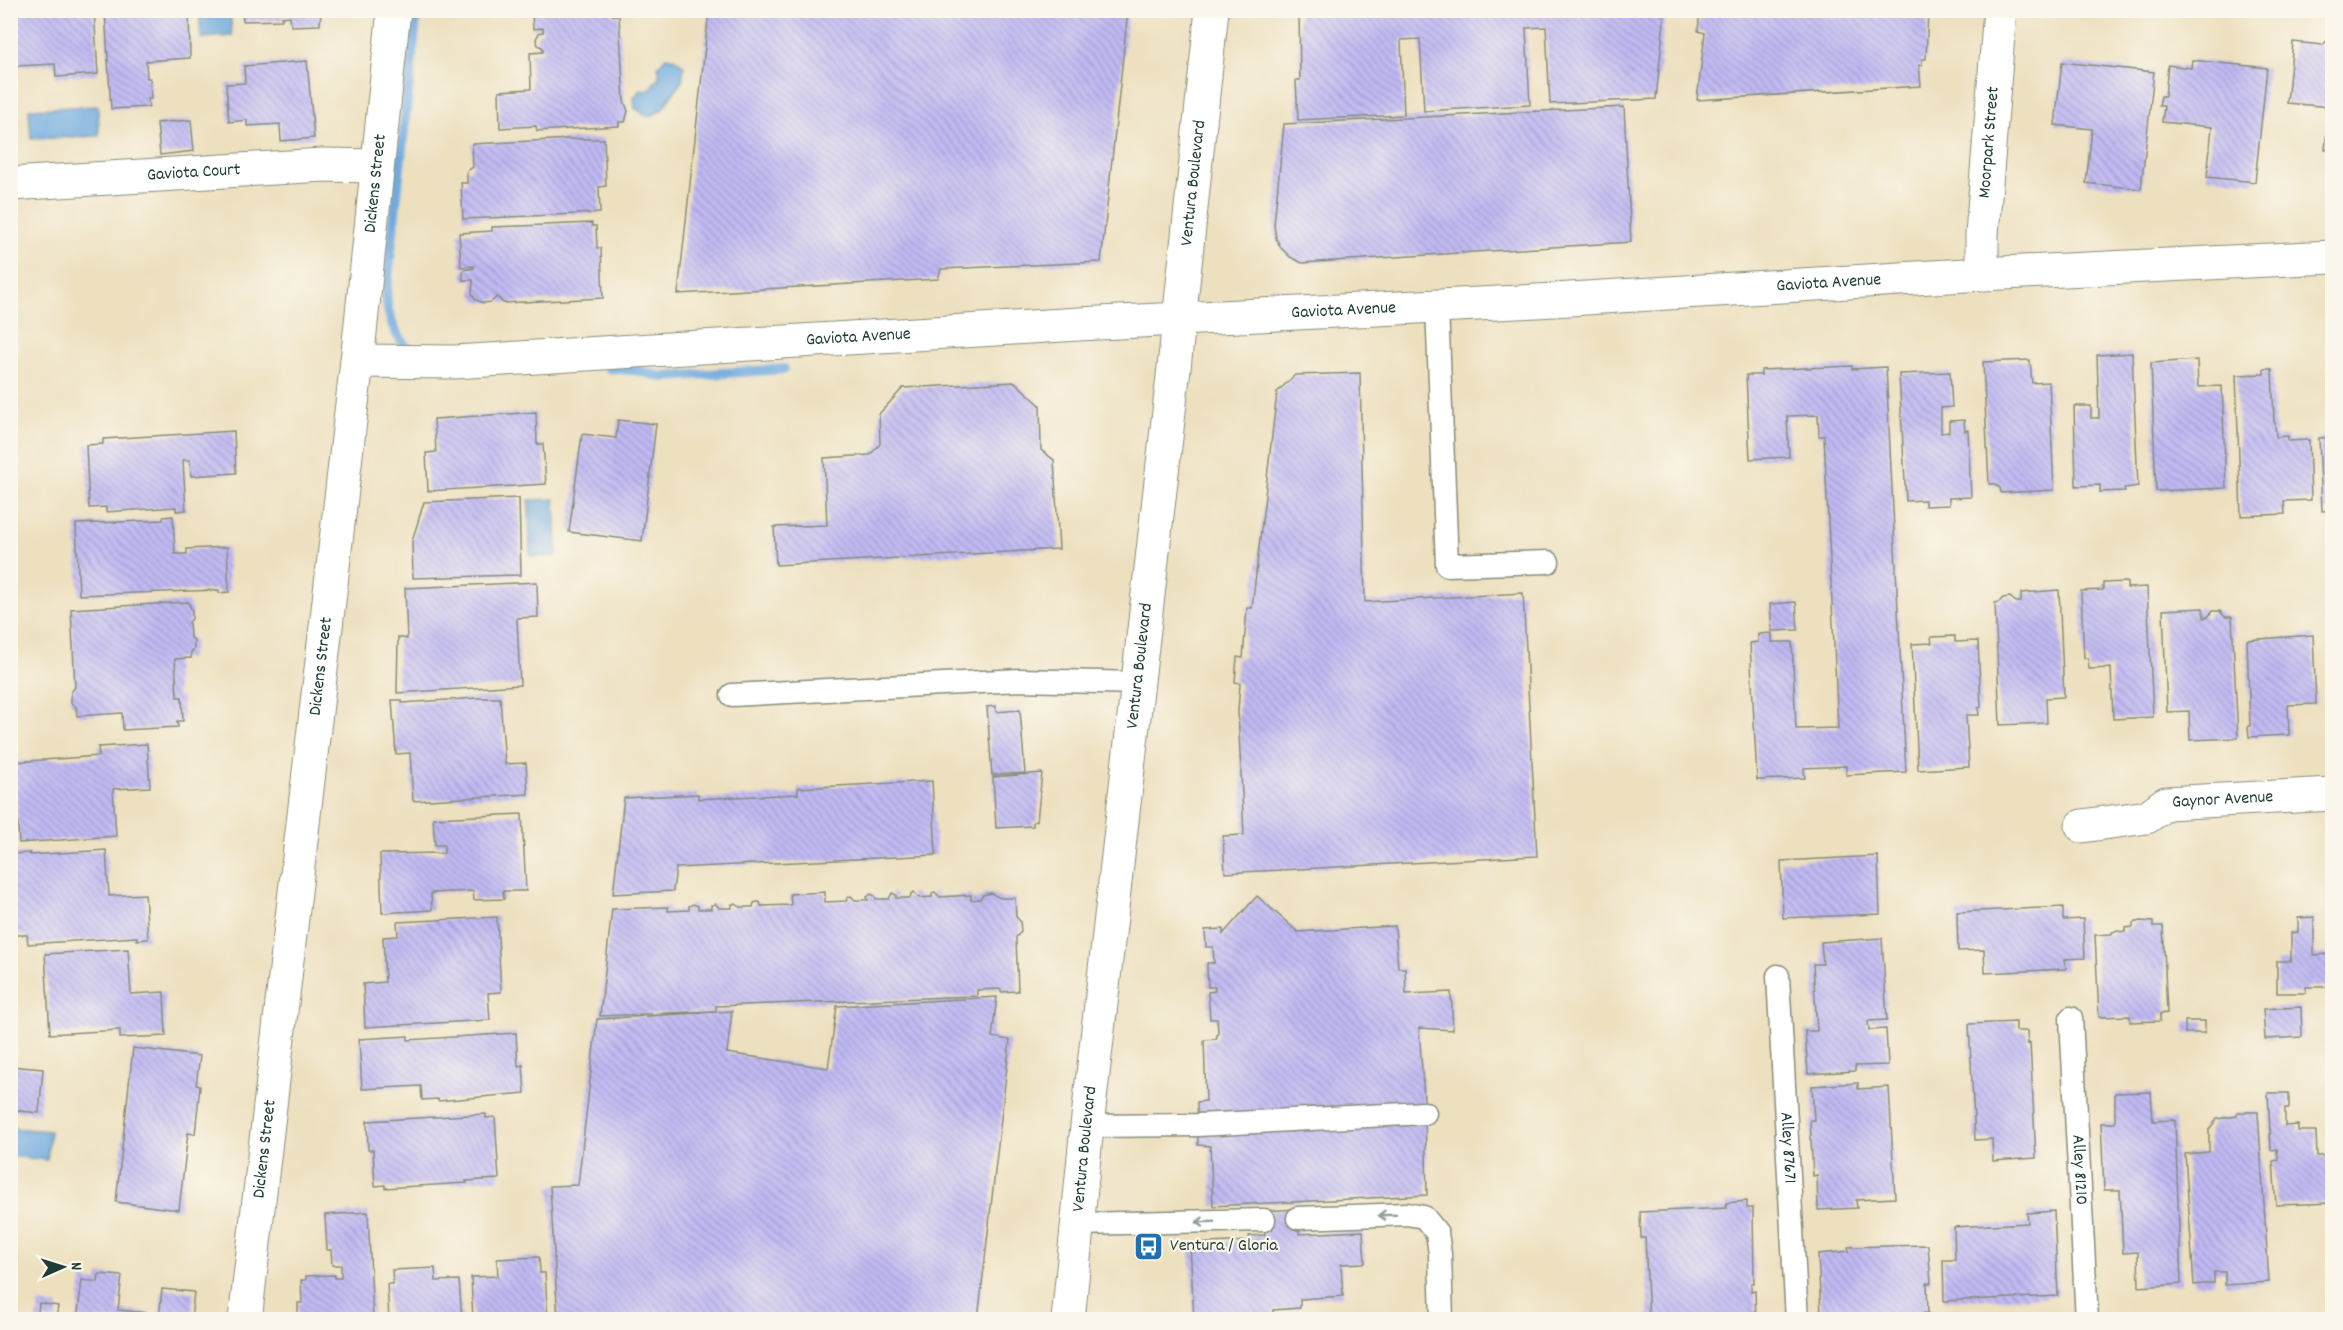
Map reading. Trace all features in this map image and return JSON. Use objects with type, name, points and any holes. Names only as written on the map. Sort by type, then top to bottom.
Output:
[{"type":"street","name":"Dickens Street","points":[[245,1320],[357,361],[394,10]]},
{"type":"street","name":"Ventura Boulevard","points":[[1068,1320],[1087,1126],[1212,10]]},
{"type":"street","name":"Moorpark Street","points":[[1982,274],[1982,234],[2000,10]]},
{"type":"street","name":"Gaviota Court","points":[[10,184],[323,165],[377,166]]},
{"type":"street","name":"Gaviota Avenue","points":[[357,361],[454,362],[1982,274],[2332,257]]},
{"type":"street","name":"Gaynor Avenue","points":[[2082,826],[2147,817],[2166,803],[2332,794]]},
{"type":"lane","points":[[1437,306],[1447,565],[1548,562]]},
{"type":"lane","points":[[732,695],[1020,680],[1138,682]]},
{"type":"lane","name":"Alley 87671","points":[[1778,976],[1797,1320]]},
{"type":"lane","name":"Alley 81210","points":[[2071,1018],[2087,1320]]},
{"type":"lane","points":[[1087,1126],[1198,1125],[1425,1113]]},
{"type":"lane","points":[[1298,1218],[1407,1214],[1424,1217],[1437,1233],[1443,1320]]},
{"type":"lane","points":[[1077,1224],[1264,1220]]},
{"type":"water","points":[[199,11],[230,11],[232,36],[201,38]]},
{"type":"water","points":[[666,57],[675,59],[684,66],[682,81],[661,111],[648,117],[635,108],[634,98],[640,90],[649,90],[660,75],[658,66]]},
{"type":"water","points":[[98,106],[99,136],[31,139],[29,109]]},
{"type":"water","points":[[555,499],[557,556],[530,556],[529,500]]},
{"type":"water","points":[[11,1128],[50,1131],[47,1160],[11,1156]]},
{"type":"building","points":[[13,10],[94,10],[98,74],[56,77],[55,64],[16,66]]},
{"type":"building","points":[[105,10],[189,10],[190,58],[146,61],[147,78],[150,78],[149,107],[111,109]]},
{"type":"building","points":[[242,10],[321,10],[320,25],[291,26],[290,16],[282,17],[282,20],[243,21]]},
{"type":"building","points":[[532,10],[612,10],[612,15],[619,15],[624,101],[628,111],[625,122],[619,122],[619,126],[537,131],[536,126],[500,128],[499,91],[531,89],[530,53],[543,52],[543,48],[538,45],[536,39],[539,33],[543,32],[543,28],[533,29]]},
{"type":"building","points":[[709,10],[1128,10],[1101,262],[941,269],[938,279],[678,294]]},
{"type":"building","points":[[1299,10],[1665,10],[1656,99],[1550,104],[1546,27],[1526,28],[1530,105],[1424,111],[1420,39],[1401,40],[1404,115],[1298,120],[1296,80],[1300,80]]},
{"type":"building","points":[[1700,10],[1755,10],[1756,15],[1776,14],[1776,10],[1928,10],[1926,59],[1922,59],[1922,65],[1919,65],[1921,86],[1697,100],[1705,33],[1698,31]]},
{"type":"building","points":[[2332,35],[2332,150],[2325,149],[2330,107],[2287,103],[2293,42],[2323,45]]},
{"type":"building","points":[[2192,60],[2267,68],[2255,182],[2207,177],[2212,127],[2162,122],[2164,106],[2159,106],[2161,96],[2165,96],[2168,65],[2191,68]]},
{"type":"building","points":[[307,61],[314,138],[281,141],[280,124],[247,126],[247,120],[229,122],[226,84],[245,83],[244,66]]},
{"type":"building","points":[[2062,62],[2154,72],[2141,189],[2086,183],[2092,129],[2055,125]]},
{"type":"building","points":[[1624,107],[1631,242],[1302,263],[1290,257],[1281,248],[1276,238],[1274,225],[1284,124]]},
{"type":"building","points":[[191,120],[194,151],[160,155],[157,123]]},
{"type":"building","points":[[604,139],[606,186],[599,187],[600,213],[463,219],[461,183],[467,183],[467,171],[473,167],[472,144]]},
{"type":"building","points":[[592,223],[592,226],[596,226],[597,248],[601,248],[603,298],[503,303],[497,297],[491,302],[483,303],[476,300],[472,294],[473,280],[463,280],[463,270],[474,268],[474,266],[461,267],[459,233],[492,231],[492,227]]},
{"type":"building","points":[[2132,353],[2138,486],[2124,488],[2125,491],[2100,492],[2100,485],[2076,486],[2074,406],[2091,406],[2091,418],[2099,418],[2097,355]]},
{"type":"building","points":[[2030,360],[2032,383],[2049,382],[2054,490],[2001,493],[2000,488],[1995,484],[1989,484],[1983,362]]},
{"type":"building","points":[[2197,360],[2198,387],[2222,386],[2226,488],[2156,491],[2151,363]]},
{"type":"building","points":[[1852,366],[1852,369],[1886,367],[1906,772],[1846,775],[1846,766],[1804,768],[1805,778],[1757,780],[1750,643],[1758,642],[1758,634],[1772,633],[1772,642],[1792,642],[1796,729],[1838,728],[1824,436],[1819,436],[1818,415],[1787,416],[1789,457],[1750,459],[1746,375],[1761,375],[1761,370]]},
{"type":"building","points":[[2264,369],[2272,369],[2276,437],[2288,436],[2288,441],[2309,440],[2311,500],[2284,501],[2285,514],[2241,516],[2236,375],[2264,374]]},
{"type":"building","points":[[1950,372],[1952,407],[1941,408],[1941,433],[1949,432],[1949,421],[1964,420],[1965,431],[1968,430],[1971,497],[1949,498],[1949,505],[1925,506],[1925,500],[1906,501],[1899,374]]},
{"type":"building","points":[[1360,373],[1365,602],[1523,593],[1537,856],[1225,873],[1223,836],[1244,835],[1238,711],[1240,683],[1235,682],[1237,657],[1243,658],[1247,608],[1252,608],[1277,392],[1295,375]]},
{"type":"building","points":[[1015,382],[1040,405],[1041,450],[1054,460],[1059,549],[776,565],[774,527],[827,525],[824,458],[870,455],[880,444],[879,414],[903,388]]},
{"type":"building","points":[[536,412],[537,444],[543,444],[546,484],[428,491],[426,453],[436,452],[434,419]]},
{"type":"building","points":[[618,420],[656,424],[642,541],[569,532],[582,434],[616,438]]},
{"type":"building","points":[[234,431],[236,473],[191,476],[190,460],[183,460],[186,510],[176,511],[176,507],[106,512],[106,507],[89,508],[86,445],[103,444],[103,439]]},
{"type":"building","points":[[2332,437],[2332,510],[2322,511],[2319,438]]},
{"type":"building","points":[[519,498],[521,575],[413,578],[412,541],[424,502]]},
{"type":"building","points":[[173,516],[175,554],[187,554],[187,549],[227,547],[229,592],[219,593],[219,590],[79,595],[76,524],[163,520],[163,517]]},
{"type":"building","points":[[537,582],[538,617],[517,618],[520,685],[397,693],[398,637],[407,639],[405,588]]},
{"type":"building","points":[[2127,582],[2127,588],[2147,587],[2153,717],[2113,719],[2111,668],[2089,669],[2088,658],[2084,658],[2081,591],[2103,590],[2103,583]]},
{"type":"building","points":[[2059,590],[2064,697],[2046,698],[2047,723],[2000,725],[1995,603],[2010,597],[2016,602],[2021,602],[2021,593]]},
{"type":"building","points":[[188,602],[192,611],[192,619],[189,622],[194,649],[191,652],[191,658],[175,659],[177,697],[182,697],[183,721],[177,721],[178,727],[123,730],[122,713],[77,716],[76,707],[71,703],[71,692],[75,687],[71,609]]},
{"type":"building","points":[[1796,602],[1798,630],[1772,631],[1770,604]]},
{"type":"building","points":[[2203,608],[2204,618],[2208,617],[2212,611],[2220,611],[2225,617],[2232,617],[2238,738],[2190,740],[2189,711],[2167,712],[2163,610]]},
{"type":"building","points":[[2313,635],[2316,704],[2288,705],[2289,735],[2249,737],[2247,640]]},
{"type":"building","points":[[1955,636],[1955,642],[1978,641],[1981,707],[1978,708],[1979,715],[1966,715],[1969,767],[1918,770],[1912,644],[1932,643],[1931,637]]},
{"type":"building","points":[[500,698],[505,764],[526,763],[528,794],[413,801],[410,753],[396,754],[392,700],[402,700],[402,703]]},
{"type":"building","points":[[996,706],[996,712],[1020,710],[1025,773],[992,775],[987,707]]},
{"type":"building","points":[[147,744],[150,787],[113,789],[116,836],[19,843],[14,762],[99,756],[98,747]]},
{"type":"building","points":[[1042,773],[1037,821],[1033,822],[1033,826],[996,828],[993,777]]},
{"type":"building","points":[[932,781],[936,855],[676,868],[673,891],[613,894],[624,798],[698,794],[698,799],[798,794],[798,788]]},
{"type":"building","points":[[522,814],[526,891],[503,891],[504,899],[474,900],[473,891],[431,893],[432,910],[382,913],[380,854],[444,853],[444,845],[435,845],[433,818]]},
{"type":"building","points":[[106,850],[109,896],[145,894],[148,939],[137,940],[137,937],[28,944],[27,935],[14,935],[10,854],[30,853],[30,855]]},
{"type":"building","points":[[1878,856],[1880,914],[1783,918],[1781,861]]},
{"type":"building","points":[[825,892],[825,902],[846,901],[851,896],[855,900],[868,900],[867,897],[871,894],[876,899],[889,899],[892,893],[896,895],[896,898],[910,898],[914,892],[919,898],[932,897],[932,893],[935,892],[940,897],[971,895],[971,900],[980,899],[983,895],[991,893],[1000,898],[1015,898],[1016,917],[1020,921],[1021,932],[1016,937],[1018,991],[977,990],[977,996],[716,1006],[716,1011],[600,1016],[612,909],[668,907],[668,911],[689,910],[689,906],[693,904],[698,906],[698,909],[711,909],[711,905],[716,904],[719,908],[732,908],[732,904],[740,907],[753,907],[757,902],[760,902],[761,906],[791,905],[790,894]]},
{"type":"building","points":[[1257,896],[1298,932],[1395,926],[1398,968],[1405,968],[1406,994],[1451,992],[1453,1030],[1419,1028],[1425,1113],[1427,1195],[1213,1206],[1210,1146],[1198,1145],[1197,1102],[1206,1101],[1204,1040],[1216,1039],[1218,1032],[1217,1019],[1210,1019],[1208,992],[1215,991],[1215,987],[1208,987],[1207,963],[1214,963],[1213,947],[1206,947],[1205,930],[1223,929],[1223,934]]},
{"type":"building","points":[[2063,907],[2063,920],[2083,919],[2085,958],[2065,959],[2066,969],[1985,973],[1984,950],[1958,951],[1957,912]]},
{"type":"building","points":[[497,917],[501,992],[488,993],[490,1020],[365,1027],[363,984],[385,982],[383,937],[398,936],[397,922]]},
{"type":"building","points":[[2314,917],[2314,955],[2332,954],[2332,987],[2306,987],[2306,993],[2277,993],[2277,961],[2291,961],[2291,933],[2298,932],[2298,918]]},
{"type":"building","points":[[2153,922],[2153,926],[2163,926],[2167,1013],[2160,1014],[2160,1021],[2130,1022],[2130,1016],[2099,1017],[2095,935],[2112,934],[2116,931],[2125,932],[2125,928],[2133,927],[2133,923]]},
{"type":"building","points":[[1882,938],[1887,1020],[1868,1021],[1869,1030],[1886,1029],[1888,1065],[1855,1066],[1855,1071],[1808,1074],[1805,1031],[1817,1031],[1813,964],[1823,964],[1821,942]]},
{"type":"building","points":[[128,949],[131,994],[164,992],[166,1036],[120,1038],[120,1030],[50,1034],[45,954]]},
{"type":"building","points":[[997,997],[992,1037],[1010,1040],[978,1320],[558,1320],[550,1186],[578,1185],[597,1019],[732,1011],[727,1053],[828,1068],[837,1006]]},
{"type":"building","points":[[2301,1007],[2302,1037],[2265,1039],[2263,1009]]},
{"type":"building","points":[[2185,1021],[2205,1021],[2205,1033],[2185,1033]]},
{"type":"building","points":[[2016,1022],[2016,1031],[2027,1031],[2028,1044],[2030,1043],[2036,1158],[1993,1161],[1992,1139],[1975,1140],[1969,1024]]},
{"type":"building","points":[[516,1033],[518,1066],[523,1065],[525,1093],[438,1101],[438,1099],[422,1100],[421,1086],[362,1089],[359,1039],[408,1036],[408,1040]]},
{"type":"building","points":[[133,1048],[200,1056],[196,1085],[200,1086],[195,1134],[188,1133],[179,1210],[116,1202]]},
{"type":"building","points":[[10,1066],[43,1069],[39,1113],[10,1110]]},
{"type":"building","points":[[1858,1083],[1858,1089],[1889,1087],[1895,1198],[1856,1200],[1857,1208],[1818,1210],[1817,1175],[1813,1176],[1810,1120],[1814,1120],[1812,1086]]},
{"type":"building","points":[[2151,1092],[2153,1121],[2175,1120],[2181,1284],[2139,1287],[2138,1252],[2123,1253],[2120,1190],[2104,1190],[2101,1123],[2115,1123],[2115,1093]]},
{"type":"building","points":[[2268,1093],[2289,1093],[2289,1108],[2285,1108],[2285,1126],[2298,1125],[2298,1131],[2316,1131],[2317,1156],[2332,1156],[2332,1203],[2276,1205],[2273,1161],[2278,1160],[2277,1149],[2271,1150]]},
{"type":"building","points":[[2237,1112],[2258,1112],[2269,1282],[2225,1285],[2225,1272],[2214,1272],[2214,1283],[2194,1285],[2185,1154],[2209,1152],[2209,1129],[2217,1119],[2237,1116]]},
{"type":"building","points":[[486,1114],[486,1118],[495,1117],[499,1179],[385,1188],[385,1185],[375,1186],[373,1150],[368,1150],[367,1121]]},
{"type":"building","points":[[1747,1201],[1747,1208],[1753,1208],[1754,1283],[1751,1283],[1751,1291],[1755,1290],[1756,1320],[1649,1320],[1645,1238],[1641,1238],[1640,1212],[1727,1208],[1726,1203]]},
{"type":"building","points":[[1298,1209],[1299,1234],[1363,1231],[1365,1263],[1341,1264],[1343,1296],[1300,1299],[1300,1308],[1273,1310],[1273,1318],[1194,1320],[1190,1244],[1250,1241],[1249,1236],[1265,1235],[1263,1211]]},
{"type":"building","points":[[2054,1211],[2058,1296],[1944,1301],[1943,1260],[1955,1260],[1954,1227],[2028,1223],[2027,1213]]},
{"type":"building","points":[[368,1212],[373,1320],[298,1320],[298,1303],[302,1303],[301,1280],[306,1280],[306,1276],[335,1275],[335,1278],[341,1278],[341,1265],[332,1265],[331,1250],[327,1250],[325,1215]]},
{"type":"building","points":[[1928,1245],[1931,1283],[1927,1283],[1928,1313],[1917,1314],[1917,1319],[1909,1320],[1881,1320],[1881,1317],[1853,1318],[1852,1314],[1821,1316],[1818,1254],[1849,1251],[1848,1247]]},
{"type":"building","points":[[539,1257],[540,1273],[545,1273],[548,1320],[473,1320],[471,1277],[498,1276],[497,1259]]},
{"type":"building","points":[[10,1258],[17,1259],[12,1304],[10,1304]]},
{"type":"building","points":[[435,1268],[436,1281],[459,1280],[462,1320],[389,1320],[387,1284],[393,1284],[392,1270]]},
{"type":"building","points":[[99,1274],[122,1276],[118,1310],[148,1313],[147,1320],[77,1320],[82,1280],[98,1282]]},
{"type":"building","points":[[162,1289],[194,1292],[191,1320],[159,1320]]},
{"type":"building","points":[[39,1303],[58,1306],[56,1320],[37,1320]]},
{"type":"waterway","points":[[414,354],[397,335],[386,295],[417,10]]},
{"type":"waterway","points":[[609,368],[634,370],[663,377],[784,369]]},
{"type":"place","name":"Ventura / Gloria","points":[[1149,1246]]}]
